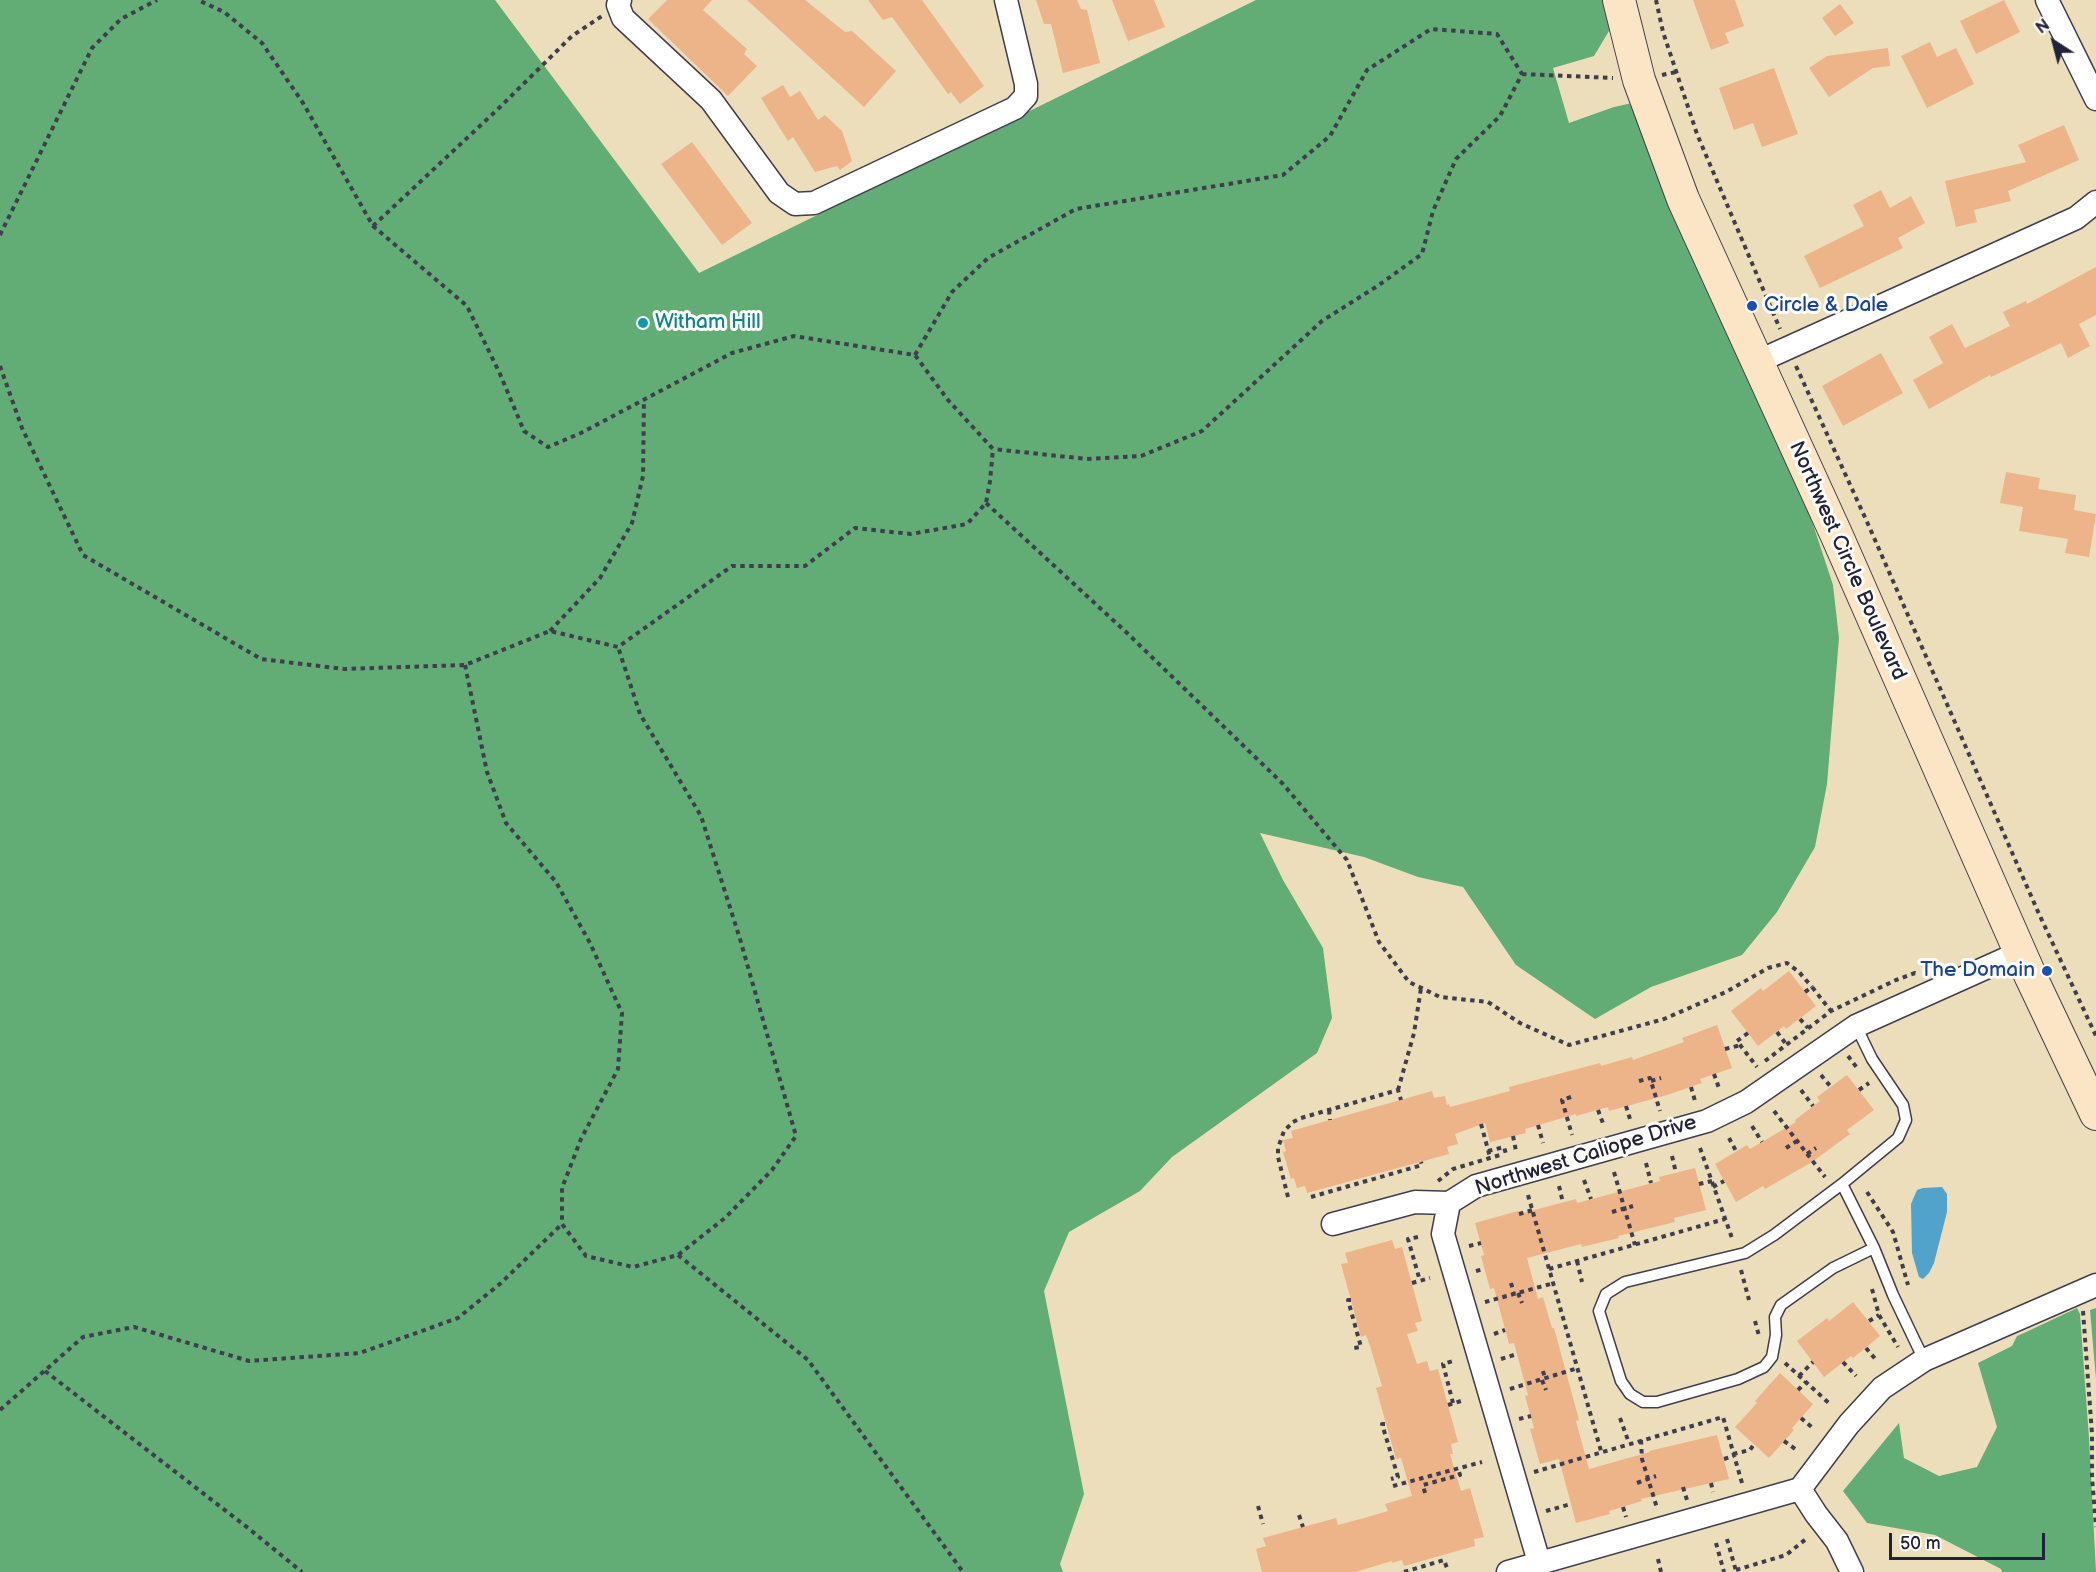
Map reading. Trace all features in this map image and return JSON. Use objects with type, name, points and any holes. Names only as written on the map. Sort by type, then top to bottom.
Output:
[{"type":"main road","name":"Northwest Circle Boulevard","points":[[1619,0],[1639,80],[1683,199],[1759,361],[2021,952],[2096,1114]]},
{"type":"street","points":[[619,2],[623,18],[711,100],[779,193],[795,204],[814,203],[1015,108],[1026,96],[1026,84],[1006,0]]},
{"type":"street","points":[[2047,0],[2096,99]]},
{"type":"street","points":[[1759,361],[2076,218],[2096,202]]},
{"type":"street","name":"Northwest Caliope Drive","points":[[1539,1563],[1443,1234],[1449,1203],[1476,1186],[1707,1120],[1746,1102],[1856,1026],[2021,952]]},
{"type":"street","points":[[1333,1224],[1415,1202],[1449,1203]]},
{"type":"street","points":[[1508,1572],[1800,1489],[1849,1425],[1882,1388],[1924,1360],[2096,1285]]},
{"type":"street","points":[[1800,1489],[1837,1541],[1851,1572]]},
{"type":"lane","points":[[1856,1026],[1872,1059],[1903,1105],[1906,1120],[1898,1138],[1842,1184],[1774,1235],[1745,1253],[1625,1282],[1606,1294],[1599,1311],[1621,1381],[1630,1394],[1643,1402],[1657,1402],[1738,1379],[1764,1367],[1773,1357],[1776,1335],[1775,1317],[1780,1305],[1833,1268],[1874,1248]]},
{"type":"lane","points":[[1842,1184],[1874,1248],[1893,1295],[1924,1360]]},
{"type":"path","points":[[0,235],[92,48],[121,19],[157,0]]},
{"type":"path","points":[[198,0],[225,12],[262,43],[303,103],[373,226],[467,306],[500,374],[524,431],[548,447],[581,433],[732,353],[794,336],[915,355],[948,400],[993,449],[1088,459],[1141,456],[1202,430],[1322,321],[1379,285],[1422,254],[1433,211],[1456,159],[1500,116],[1522,74]]},
{"type":"path","points":[[1656,0],[1663,32],[1697,134],[1781,332]]},
{"type":"path","points":[[373,226],[572,36],[619,2]]},
{"type":"path","points":[[915,355],[952,292],[988,258],[1076,209],[1283,175],[1330,136],[1367,70],[1431,29],[1497,34],[1522,74]]},
{"type":"path","points":[[1522,74],[1639,80],[1676,72]]},
{"type":"path","points":[[0,366],[22,428],[83,555],[261,659],[344,669],[465,665],[550,631],[600,578],[632,524],[643,476],[644,400]]},
{"type":"path","points":[[1797,367],[2030,893],[2096,1036]]},
{"type":"path","points":[[550,631],[618,647],[732,566],[805,566],[855,528],[911,534],[967,524],[986,503],[993,449]]},
{"type":"path","points":[[986,503],[1134,640],[1283,784],[1347,860],[1379,942],[1409,982],[1440,997],[1488,1002],[1520,1023],[1569,1044],[1664,1019],[1726,992],[1768,968],[1787,963],[1799,972],[1831,1011]]},
{"type":"path","points":[[465,665],[487,772],[506,823],[556,882],[590,944],[622,1013],[618,1070],[581,1139],[562,1188],[562,1224],[586,1256],[633,1267],[678,1255],[725,1218],[772,1170],[796,1136],[740,939],[701,816],[640,714],[618,647]]},
{"type":"path","points":[[1751,1071],[1831,1011],[1903,977],[1915,973],[1926,976]]},
{"type":"path","points":[[1805,992],[1812,987]]},
{"type":"path","points":[[1401,1100],[1398,1090],[1414,1033],[1421,988]]},
{"type":"path","points":[[1800,1019],[1808,1028]]},
{"type":"path","points":[[1777,1032],[1786,1044]]},
{"type":"path","points":[[1748,1033],[1737,1041],[1756,1067]]},
{"type":"path","points":[[1725,1049],[1741,1045]]},
{"type":"path","points":[[1714,1074],[1719,1092],[1729,1087]]},
{"type":"path","points":[[1821,1075],[1831,1087]]},
{"type":"path","points":[[1639,1081],[1650,1078],[1660,1111]]},
{"type":"path","points":[[1651,1081],[1661,1078]]},
{"type":"path","points":[[1859,1090],[1869,1083]]},
{"type":"path","points":[[1691,1087],[1694,1101],[1701,1099]]},
{"type":"path","points":[[1288,1197],[1278,1148],[1284,1131],[1293,1122],[1398,1090]]},
{"type":"path","points":[[1801,1090],[1813,1106]]},
{"type":"path","points":[[1571,1097],[1562,1100],[1572,1135]]},
{"type":"path","points":[[1626,1106],[1630,1119]]},
{"type":"path","points":[[1651,1113],[1668,1108]]},
{"type":"path","points":[[1329,1110],[1330,1120]]},
{"type":"path","points":[[1594,1129],[1606,1126],[1598,1110]]},
{"type":"path","points":[[1774,1111],[1825,1177]]},
{"type":"path","points":[[1619,1122],[1636,1118]]},
{"type":"path","points":[[1481,1124],[1490,1157]]},
{"type":"path","points":[[1538,1125],[1543,1143]]},
{"type":"path","points":[[1752,1126],[1762,1142]]},
{"type":"path","points":[[1564,1138],[1578,1133]]},
{"type":"path","points":[[1513,1136],[1516,1151]]},
{"type":"path","points":[[1729,1138],[1736,1151]]},
{"type":"path","points":[[1533,1146],[1553,1140]]},
{"type":"path","points":[[1786,1148],[1797,1141]]},
{"type":"path","points":[[1488,1151],[1504,1147],[1506,1154]]},
{"type":"path","points":[[1700,1148],[1732,1238]]},
{"type":"path","points":[[1807,1154],[1816,1148]]},
{"type":"path","points":[[1438,1181],[1454,1169],[1522,1149]]},
{"type":"path","points":[[1672,1156],[1676,1173]]},
{"type":"path","points":[[1311,1197],[1422,1165],[1421,1162]]},
{"type":"path","points":[[1646,1163],[1651,1183]]},
{"type":"path","points":[[1614,1172],[1635,1245]]},
{"type":"path","points":[[1584,1180],[1591,1199]]},
{"type":"path","points":[[1699,1184],[1713,1184],[1724,1180]]},
{"type":"path","points":[[1559,1186],[1563,1203]]},
{"type":"path","points":[[1867,1192],[1893,1232],[1910,1292]]},
{"type":"path","points":[[1528,1195],[1601,1451]]},
{"type":"path","points":[[1612,1212],[1633,1206]]},
{"type":"path","points":[[1519,1214],[1533,1210]]},
{"type":"path","points":[[1550,1269],[1725,1220]]},
{"type":"path","points":[[0,1410],[83,1337],[134,1327],[249,1361],[360,1353],[458,1317],[501,1283],[562,1224]]},
{"type":"path","points":[[1538,1229],[1545,1228]]},
{"type":"path","points":[[1418,1237],[1408,1239],[1420,1281]]},
{"type":"path","points":[[1469,1246],[1481,1243]]},
{"type":"path","points":[[678,1255],[808,1360],[963,1572]]},
{"type":"path","points":[[1576,1261],[1582,1282]]},
{"type":"path","points":[[1740,1266],[1749,1299]]},
{"type":"path","points":[[1476,1271],[1484,1269]]},
{"type":"path","points":[[1412,1283],[1430,1278]]},
{"type":"path","points":[[1511,1283],[1522,1303]]},
{"type":"path","points":[[1485,1302],[1554,1283]]},
{"type":"path","points":[[1871,1287],[1880,1315],[1899,1348]]},
{"type":"path","points":[[1351,1300],[1348,1300],[1360,1347],[1354,1348]]},
{"type":"path","points":[[2080,1304],[2083,1314],[2092,1434],[2092,1477],[2096,1527]]},
{"type":"path","points":[[1869,1321],[1880,1315]]},
{"type":"path","points":[[1494,1334],[1505,1330]]},
{"type":"path","points":[[1866,1348],[1877,1361]]},
{"type":"path","points":[[1501,1359],[1517,1354]]},
{"type":"path","points":[[1453,1361],[1443,1364],[1450,1404],[1464,1400]]},
{"type":"path","points":[[1783,1361],[1831,1405]]},
{"type":"path","points":[[1799,1376],[1813,1362]]},
{"type":"path","points":[[1843,1362],[1856,1376]]},
{"type":"path","points":[[1510,1389],[1578,1368]]},
{"type":"path","points":[[45,1371],[302,1572]]},
{"type":"path","points":[[1543,1371],[1546,1390]]},
{"type":"path","points":[[1798,1390],[1806,1382]]},
{"type":"path","points":[[1519,1419],[1531,1416]]},
{"type":"path","points":[[1534,1473],[1601,1451],[1723,1417],[1743,1487]]},
{"type":"path","points":[[1620,1418],[1629,1443]]},
{"type":"path","points":[[1801,1418],[1814,1429]]},
{"type":"path","points":[[1385,1424],[1382,1424],[1398,1477],[1391,1479]]},
{"type":"path","points":[[1641,1440],[1642,1459],[1658,1512]]},
{"type":"path","points":[[1784,1441],[1798,1451]]},
{"type":"path","points":[[1724,1459],[1750,1450],[1754,1444]]},
{"type":"path","points":[[1393,1486],[1482,1462]]},
{"type":"path","points":[[1425,1492],[1422,1485],[1460,1475],[1458,1469]]},
{"type":"path","points":[[1637,1483],[1656,1476]]},
{"type":"path","points":[[1683,1487],[1688,1503]]},
{"type":"path","points":[[1545,1512],[1571,1504]]},
{"type":"path","points":[[1258,1506],[1263,1524]]},
{"type":"path","points":[[1623,1507],[1627,1521]]},
{"type":"path","points":[[1299,1515],[1303,1527]]},
{"type":"path","points":[[1727,1539],[1736,1571],[1786,1555],[1806,1539]]},
{"type":"path","points":[[1716,1543],[1724,1572]]},
{"type":"path","points":[[1404,1572],[1444,1558],[1448,1571]]},
{"type":"path","points":[[1658,1559],[1661,1572]]},
{"type":"green space","points":[[0,0],[495,0],[699,273],[1256,0],[1619,0],[1621,11],[1594,56],[1553,68],[1569,123],[1614,107],[1646,100],[1759,361],[1833,585],[1839,638],[1827,784],[1815,847],[1777,912],[1742,955],[1651,987],[1595,1019],[1516,965],[1463,887],[1418,877],[1364,857],[1260,833],[1283,880],[1323,948],[1332,1018],[1317,1053],[1172,1157],[1140,1191],[1069,1232],[1044,1291],[1084,1494],[1060,1564],[1063,1572],[0,1572]]},
{"type":"green space","points":[[2077,1308],[2080,1314],[2089,1438],[2096,1572],[2002,1572],[2001,1569],[1935,1535],[1867,1523],[1843,1491],[1899,1423],[1904,1458],[1939,1476],[1977,1467],[1997,1427],[1978,1363],[2012,1346],[2017,1336]]},
{"type":"green space","points":[[2096,1308],[2096,1379],[2090,1310]]},
{"type":"water","points":[[1942,1187],[1947,1194],[1947,1212],[1934,1263],[1923,1279],[1919,1277],[1912,1253],[1911,1204],[1917,1190]]},
{"type":"building","points":[[667,0],[712,0],[703,10],[747,49],[744,54],[757,66],[728,96],[648,19]]},
{"type":"building","points":[[747,0],[805,0],[845,32],[852,31],[896,71],[864,107]]},
{"type":"building","points":[[868,0],[922,0],[984,86],[960,104],[951,92],[948,94],[892,17],[883,20]]},
{"type":"building","points":[[1036,0],[1077,0],[1081,9],[1087,10],[1100,63],[1063,73],[1051,24],[1044,24]]},
{"type":"building","points":[[1112,0],[1154,0],[1165,27],[1128,41]]},
{"type":"building","points":[[1693,0],[1735,0],[1744,26],[1725,33],[1729,43],[1711,50]]},
{"type":"building","points":[[2004,0],[2020,32],[1976,54],[1960,21]]},
{"type":"building","points":[[1840,4],[1854,23],[1835,36],[1822,18]]},
{"type":"building","points":[[1930,42],[1937,57],[1956,48],[1974,84],[1927,108],[1901,56]]},
{"type":"building","points":[[1888,48],[1890,66],[1873,68],[1829,97],[1809,68],[1827,56]]},
{"type":"building","points":[[1774,68],[1798,134],[1762,147],[1753,123],[1734,130],[1719,88]]},
{"type":"building","points":[[783,85],[790,97],[800,91],[818,120],[825,115],[842,131],[852,161],[840,170],[837,166],[815,172],[793,137],[788,141],[761,98]]},
{"type":"building","points":[[2064,125],[2079,160],[2008,191],[2011,201],[1974,210],[1977,222],[1956,227],[1945,181],[2026,162],[2018,145]]},
{"type":"building","points":[[692,142],[752,223],[722,245],[661,164]]},
{"type":"building","points":[[1881,190],[1890,208],[1911,196],[1925,223],[1898,238],[1903,248],[1820,288],[1804,256],[1864,226],[1853,205]]},
{"type":"building","points":[[2096,267],[2096,315],[2079,324],[2090,346],[2068,358],[2061,343],[1991,377],[1990,375],[1929,409],[1913,380],[1943,363],[1929,337],[1952,324],[1965,348],[2010,326],[2003,312],[2026,301],[2027,304]]},
{"type":"building","points":[[1881,353],[1903,393],[1843,426],[1822,386]]},
{"type":"building","points":[[2006,472],[2040,478],[2038,489],[2076,495],[2074,510],[2096,514],[2089,557],[2065,553],[2068,539],[2019,531],[2023,507],[2000,503]]},
{"type":"building","points":[[1789,971],[1816,1006],[1786,1029],[1784,1026],[1758,1046],[1731,1011],[1761,988],[1763,991]]},
{"type":"building","points":[[1717,1025],[1732,1068],[1700,1079],[1702,1083],[1609,1111],[1608,1107],[1576,1116],[1576,1114],[1525,1129],[1526,1133],[1490,1142],[1485,1123],[1455,1134],[1458,1144],[1447,1147],[1449,1154],[1307,1193],[1305,1186],[1297,1188],[1294,1178],[1291,1179],[1283,1152],[1286,1151],[1283,1140],[1293,1138],[1291,1131],[1432,1091],[1434,1098],[1445,1096],[1447,1105],[1449,1104],[1450,1107],[1510,1091],[1509,1087],[1600,1063],[1601,1066],[1632,1057],[1633,1060],[1684,1042],[1682,1038]]},
{"type":"building","points":[[1847,1075],[1874,1110],[1847,1130],[1850,1134],[1812,1162],[1765,1189],[1763,1186],[1736,1202],[1715,1164],[1747,1145],[1750,1149],[1796,1122],[1795,1120],[1820,1101],[1817,1097]]},
{"type":"building","points":[[1695,1168],[1706,1210],[1674,1218],[1675,1222],[1618,1236],[1619,1238],[1582,1247],[1581,1244],[1527,1258],[1538,1299],[1543,1297],[1552,1328],[1554,1328],[1579,1420],[1576,1421],[1589,1469],[1649,1451],[1717,1435],[1729,1479],[1641,1499],[1642,1501],[1609,1511],[1610,1514],[1576,1523],[1559,1459],[1540,1464],[1530,1429],[1534,1428],[1525,1396],[1528,1395],[1514,1343],[1509,1344],[1494,1288],[1490,1289],[1475,1223],[1576,1199],[1577,1203],[1660,1181],[1659,1177]]},
{"type":"building","points":[[1392,1240],[1395,1249],[1402,1247],[1422,1321],[1415,1323],[1418,1331],[1407,1334],[1417,1364],[1427,1361],[1430,1371],[1438,1369],[1458,1442],[1451,1444],[1453,1454],[1450,1454],[1461,1491],[1470,1488],[1484,1537],[1474,1539],[1475,1546],[1404,1566],[1402,1560],[1355,1572],[1262,1572],[1256,1549],[1266,1546],[1263,1538],[1336,1518],[1338,1525],[1364,1518],[1388,1511],[1385,1504],[1412,1496],[1401,1458],[1396,1459],[1376,1388],[1382,1386],[1366,1335],[1361,1337],[1341,1264],[1348,1263],[1345,1253]]},
{"type":"building","points":[[1853,1302],[1880,1336],[1853,1358],[1851,1356],[1824,1377],[1797,1341],[1827,1318],[1829,1321]]},
{"type":"building","points":[[1780,1373],[1813,1404],[1769,1458],[1735,1427]]},
{"type":"place","name":"Circle & Dale","points":[[1752,306]]},
{"type":"place","name":"Witham Hill","points":[[643,323]]},
{"type":"place","name":"The Domain","points":[[2047,971]]}]
